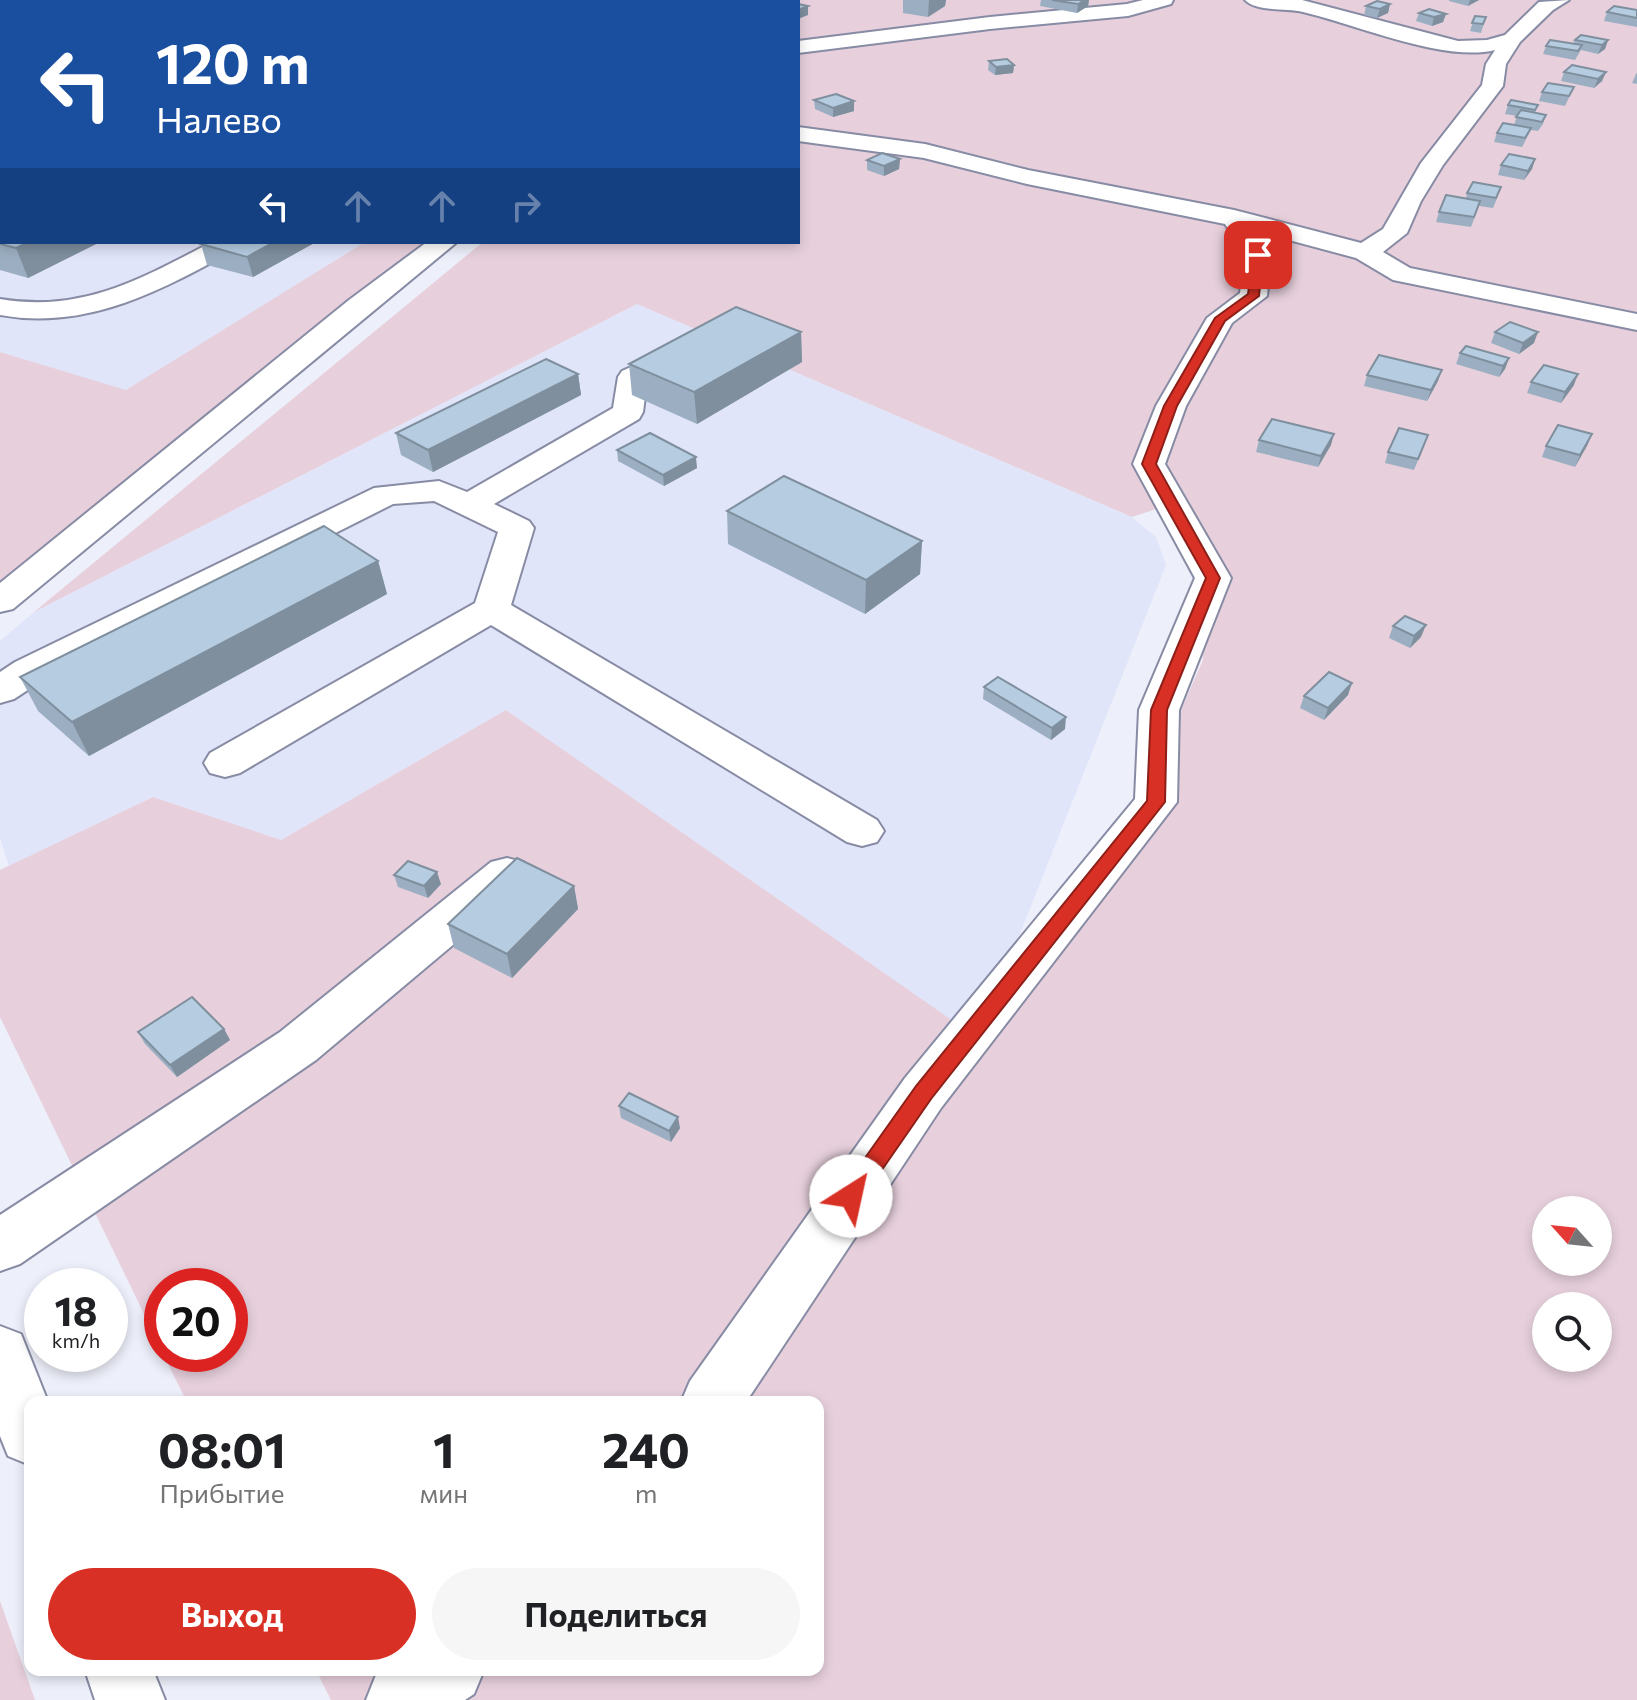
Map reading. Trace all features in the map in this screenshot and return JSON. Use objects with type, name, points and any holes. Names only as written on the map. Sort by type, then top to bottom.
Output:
[{"type":"street","points":[[800,47],[990,23],[1128,10],[1164,0]]},
{"type":"street","points":[[1254,0],[1302,6],[1458,47],[1496,64]]},
{"type":"street","points":[[1365,252],[1394,233],[1409,201],[1433,163],[1492,86],[1496,64],[1512,39],[1546,6],[1560,0]]},
{"type":"street","points":[[1458,47],[1488,46],[1512,39]]},
{"type":"street","points":[[800,134],[925,151],[1027,177],[1234,218],[1365,252],[1402,274],[1637,322]]},
{"type":"street","points":[[715,1396],[923,1093],[1156,802],[1159,710],[1213,578],[1149,464],[1171,406],[1221,318],[1253,296],[1258,255],[1234,218]]},
{"type":"street","points":[[0,307],[27,315],[84,308],[174,272],[227,244]]},
{"type":"street","points":[[0,601],[359,306],[441,244]]},
{"type":"street","points":[[174,272],[202,281]]},
{"type":"street","points":[[468,505],[628,412],[633,377],[688,350]]},
{"type":"street","points":[[0,690],[44,664],[386,495],[439,491],[517,528],[491,609],[225,763]]},
{"type":"street","points":[[491,609],[862,831]]},
{"type":"street","points":[[0,1246],[298,1046],[513,869]]},
{"type":"street","points":[[0,1354],[24,1418]]},
{"type":"street","points":[[121,1676],[130,1700]]},
{"type":"street","points":[[401,1700],[440,1676]]},
{"type":"shaded area","points":[[800,0],[1637,0],[1637,1700],[331,1700],[319,1676],[824,1676],[824,1396],[184,1396],[172,1372],[248,1372],[248,1268],[144,1268],[144,1314],[128,1281],[128,1268],[122,1268],[0,1017],[0,870],[153,797],[281,840],[506,710],[979,1039],[1123,842],[1203,660],[1184,500],[1132,517],[637,304],[34,612],[481,244],[800,244]]},
{"type":"shaded area","points":[[0,244],[362,244],[126,391],[0,352]]},
{"type":"shaded area","points":[[362,244],[442,244],[0,600],[0,352],[126,390]]},
{"type":"shaded area","points":[[637,304],[1132,517],[1156,537],[1166,565],[978,1040],[506,710],[281,840],[153,797],[9,866],[0,838],[0,641],[34,612]]},
{"type":"shaded area","points":[[0,1601],[35,1700],[0,1700]]},
{"type":"building","points":[[1052,0],[1085,0],[1078,4]]},
{"type":"building","points":[[1377,1],[1390,4],[1380,9],[1366,6]]},
{"type":"building","points":[[1614,6],[1637,10],[1637,18],[1607,12]]},
{"type":"building","points":[[1429,9],[1446,14],[1434,17],[1419,13]]},
{"type":"building","points":[[1475,16],[1486,17],[1483,24],[1472,23]]},
{"type":"building","points":[[1581,35],[1608,40],[1602,45],[1575,40]]},
{"type":"building","points":[[1550,40],[1582,45],[1578,51],[1546,46]]},
{"type":"building","points":[[1007,59],[1014,65],[996,67],[989,61]]},
{"type":"building","points":[[1572,65],[1606,72],[1598,79],[1564,72]]},
{"type":"building","points":[[1548,83],[1574,87],[1569,96],[1542,92]]},
{"type":"building","points":[[836,94],[854,101],[833,108],[814,100]]},
{"type":"building","points":[[1511,100],[1538,105],[1535,110],[1508,105]]},
{"type":"building","points":[[1521,110],[1546,115],[1542,122],[1516,117]]},
{"type":"building","points":[[1503,123],[1531,128],[1525,138],[1497,133]]},
{"type":"building","points":[[882,153],[900,159],[884,166],[867,160]]},
{"type":"building","points":[[1509,154],[1535,159],[1528,171],[1501,165]]},
{"type":"building","points":[[1473,182],[1501,187],[1496,198],[1467,193]]},
{"type":"building","points":[[1446,195],[1480,201],[1474,217],[1439,212]]},
{"type":"building","points":[[0,244],[25,244],[16,248]]},
{"type":"building","points":[[201,244],[270,244],[247,257]]},
{"type":"building","points":[[736,307],[801,332],[694,392],[629,364]]},
{"type":"building","points":[[1510,322],[1538,332],[1523,343],[1495,332]]},
{"type":"building","points":[[1466,346],[1509,358],[1503,366],[1460,353]]},
{"type":"building","points":[[1379,355],[1442,370],[1431,390],[1367,375]]},
{"type":"building","points":[[546,359],[578,374],[428,450],[396,433]]},
{"type":"building","points":[[1544,365],[1578,374],[1565,392],[1531,382]]},
{"type":"building","points":[[1272,419],[1334,434],[1321,456],[1259,440]]},
{"type":"building","points":[[1558,425],[1592,434],[1580,455],[1546,446]]},
{"type":"building","points":[[1399,428],[1428,435],[1418,459],[1388,452]]},
{"type":"building","points":[[650,433],[696,457],[663,475],[617,450]]},
{"type":"building","points":[[784,476],[922,541],[866,580],[727,511]]},
{"type":"building","points":[[324,526],[378,561],[72,722],[20,677]]},
{"type":"building","points":[[1405,616],[1426,625],[1414,636],[1393,626]]},
{"type":"building","points":[[1329,672],[1352,683],[1328,708],[1304,696]]},
{"type":"building","points":[[998,677],[1066,717],[1052,728],[984,687]]},
{"type":"building","points":[[517,858],[574,886],[507,954],[448,924]]},
{"type":"building","points":[[408,861],[437,872],[424,886],[394,875]]},
{"type":"building","points":[[192,997],[224,1029],[170,1065],[138,1032]]},
{"type":"building","points":[[629,1093],[678,1117],[669,1131],[619,1106]]},
{"type":"route","points":[[851,1196],[923,1093],[1156,802],[1159,710],[1213,578],[1149,464],[1171,406],[1221,318],[1253,296],[1258,255]]}]
